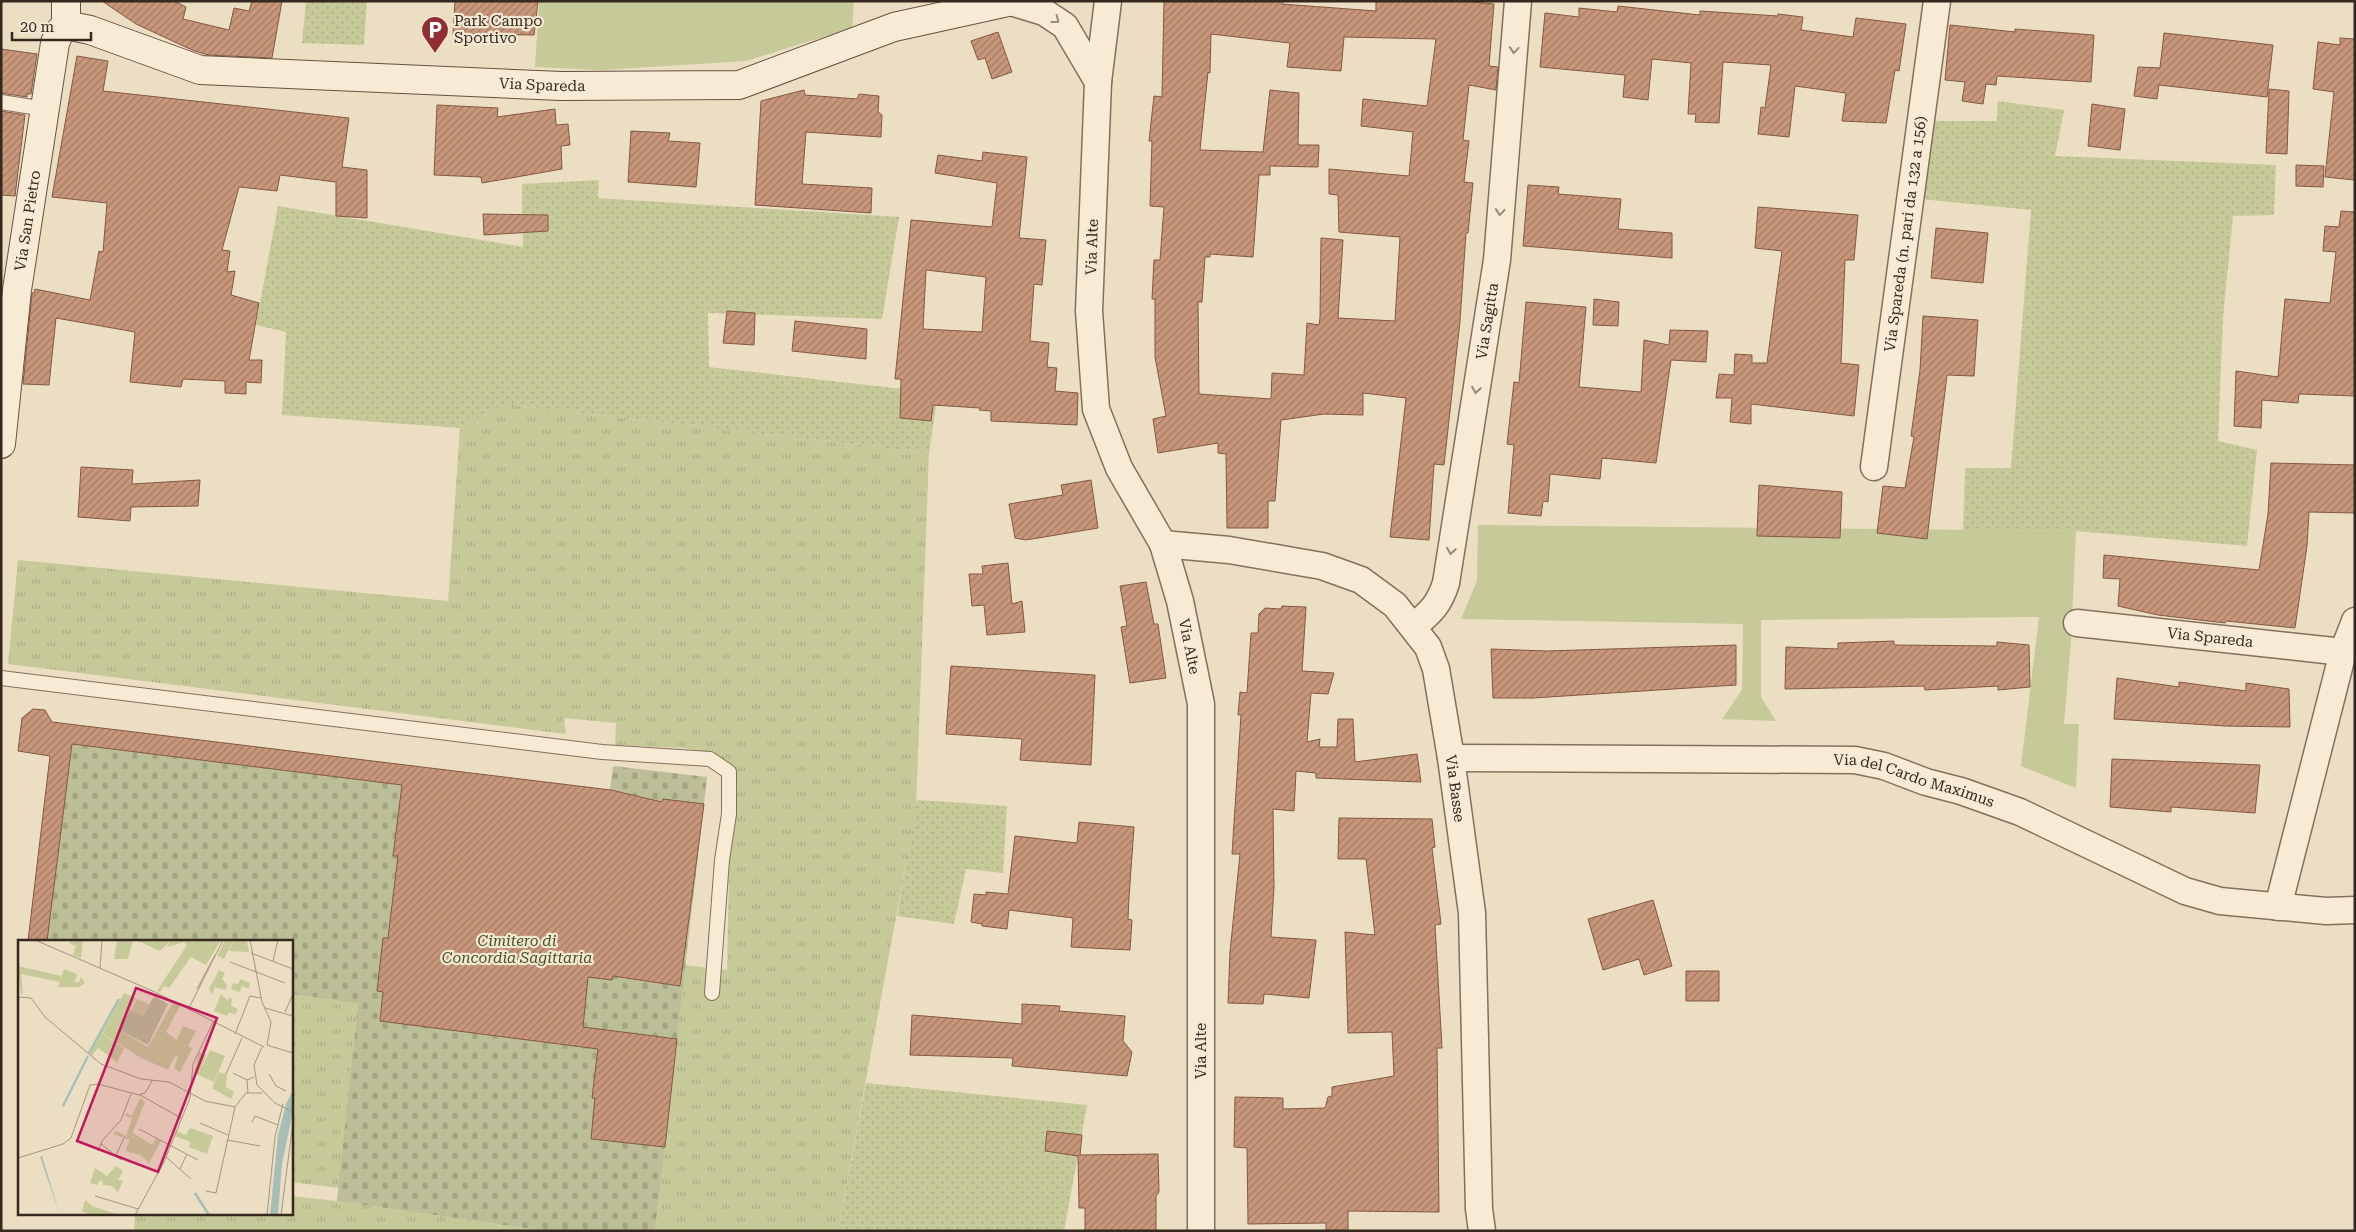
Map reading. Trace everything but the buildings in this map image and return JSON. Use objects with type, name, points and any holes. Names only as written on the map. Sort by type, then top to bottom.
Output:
[{"type":"street","points":[[1011,1],[1044,12],[1064,26],[1098,82]]},
{"type":"street","name":"Via Spareda","points":[[66,13],[90,30],[200,70],[561,86],[739,85],[894,27],[1011,1]]},
{"type":"street","name":"Via Alte","points":[[1108,1],[1098,82],[1089,311],[1096,408],[1119,468],[1163,544],[1180,601],[1201,704],[1201,1231]]},
{"type":"street","name":"Via Sagitta","points":[[1413,627],[1435,608],[1442,598],[1446,582],[1496,260],[1518,1]]},
{"type":"street","name":"Via Spareda (n. pari da 132 a 156)","points":[[1874,467],[1937,1]]},
{"type":"street","name":"Via San Pietro","points":[[2,435],[17,290],[44,109],[55,43],[66,13]]},
{"type":"street","name":"Via Basse","points":[[1163,544],[1229,550],[1322,566],[1361,580],[1395,605],[1428,647],[1436,670],[1451,758],[1472,913],[1479,1209],[1482,1231]]},
{"type":"street","points":[[2278,907],[2343,652],[2355,621]]},
{"type":"street","name":"Via Spareda","points":[[2077,623],[2343,652]]},
{"type":"street","name":"Via del Cardo Maximus","points":[[1451,758],[1855,760],[1884,766],[1926,782],[1961,790],[2020,812],[2185,891],[2220,901],[2326,912],[2355,910]]},
{"type":"lane","points":[[1,102],[44,109]]},
{"type":"lane","points":[[1,678],[602,752],[710,759],[729,772],[729,814],[722,860],[712,993]]},
{"type":"green space","points":[[306,1],[367,1],[364,45],[302,43]]},
{"type":"green space","points":[[539,1],[854,1],[852,28],[746,61],[601,70],[535,67]]},
{"type":"green space","points":[[1998,101],[2064,110],[2055,156],[2276,165],[2274,215],[2233,216],[2223,318],[2218,441],[2257,450],[2247,546],[2076,531],[1963,530],[1965,468],[2011,468],[2031,210],[1910,198],[1930,121],[1997,121]]},
{"type":"green space","points":[[599,180],[598,198],[899,217],[882,319],[708,313],[709,367],[938,393],[929,453],[504,404],[460,428],[282,415],[286,332],[256,325],[278,206],[523,247],[522,184]]},
{"type":"green space","points":[[504,404],[929,453],[916,809],[838,1231],[655,1231],[685,965],[727,970],[731,768],[716,754],[684,748],[615,745],[616,723],[564,718],[566,734],[8,664],[18,560],[448,601],[460,428]]},
{"type":"green space","points":[[1478,525],[2076,531],[2071,641],[2064,724],[2079,724],[2076,788],[2021,766],[2039,617],[1761,620],[1761,697],[1776,721],[1722,719],[1742,690],[1743,624],[1461,619],[1477,581]]},
{"type":"green space","name":"Cimitero di Concordia Sagittaria","points":[[54,724],[610,790],[613,766],[707,777],[655,1231],[545,1231],[337,1201],[358,1003],[292,994],[292,940],[28,940]]},
{"type":"green space","points":[[917,800],[1007,806],[1003,873],[966,869],[954,924],[897,916]]},
{"type":"green space","points":[[292,994],[358,1002],[339,1188],[292,1182]]},
{"type":"green space","points":[[866,1083],[1087,1105],[1064,1231],[838,1231]]},
{"type":"green space","points":[[292,1196],[545,1231],[134,1231],[135,1214],[292,1214]]},
{"type":"green space","points":[[350,1226],[378,1231],[335,1231]]},
{"type":"place","name":"Park Campo Sportivo","points":[[435,54]]}]
